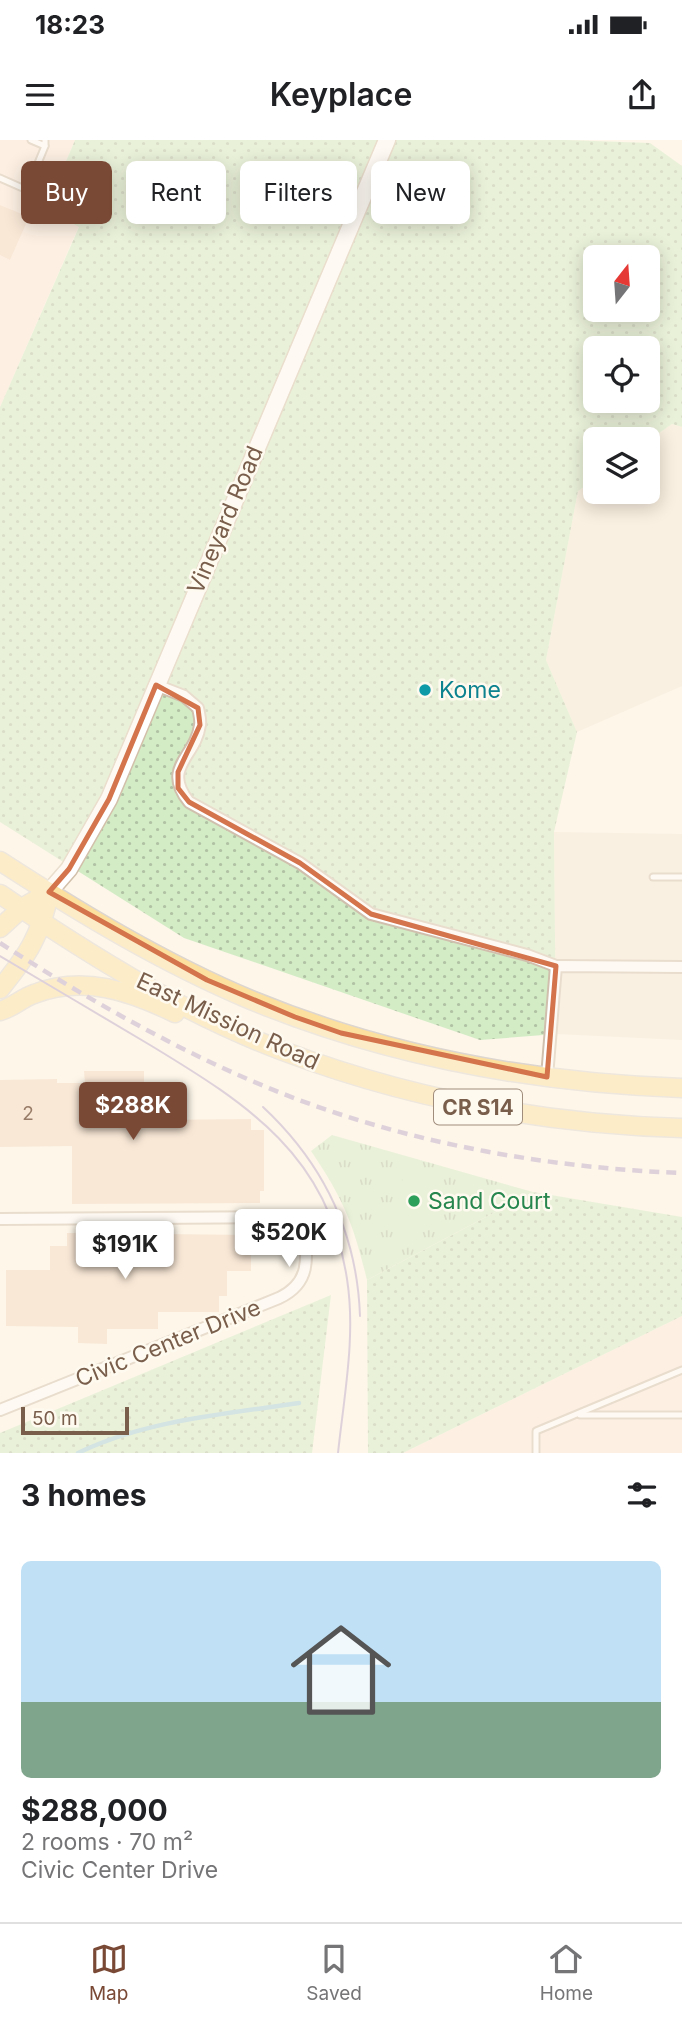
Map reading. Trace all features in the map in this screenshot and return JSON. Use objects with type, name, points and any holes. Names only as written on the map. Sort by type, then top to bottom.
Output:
[{"type":"main road","name":"Vineyard Road","points":[[50,892],[69,869],[109,799],[387,140]]},
{"type":"main road","name":"East Mission Road","points":[[0,861],[151,952],[295,1017],[354,1037],[547,1077],[682,1088]]},
{"type":"main road","points":[[0,928],[22,908],[50,892]]},
{"type":"main road","points":[[0,989],[34,943],[44,923],[50,892]]},
{"type":"main road","name":"East Mission Road","points":[[0,894],[135,979],[280,1050],[405,1090],[475,1106],[548,1118],[682,1128]]},
{"type":"main road","points":[[0,1011],[33,994],[68,985],[101,986],[145,998],[183,1017],[280,1050]]},
{"type":"street","points":[[156,685],[184,696],[198,708],[201,725],[178,772],[178,788],[189,802],[300,863],[371,914],[527,955],[556,966],[682,967]]},
{"type":"street","points":[[547,1077],[556,966]]},
{"type":"street","name":"Civic Center Drive","points":[[0,1219],[302,1217],[305,1261],[302,1282],[294,1291],[0,1410]]},
{"type":"lane","points":[[0,178],[27,190],[45,143],[31,140]]},
{"type":"lane","points":[[653,877],[682,877]]},
{"type":"lane","points":[[536,1453],[536,1431],[682,1370]]},
{"type":"lane","points":[[575,1415],[682,1415]]},
{"type":"highlighted area","points":[[156,685],[198,708],[200,725],[178,772],[178,788],[189,802],[300,863],[371,914],[556,966],[547,1077],[341,1033],[295,1017],[207,980],[49,892],[69,869],[109,799]]},
{"type":"shaded area","points":[[0,140],[75,140],[66,161],[21,161],[21,224],[79,226],[0,407]]},
{"type":"shaded area","points":[[672,424],[682,427],[682,686],[577,732],[546,660],[578,491],[583,487],[583,504],[660,504],[660,432]]},
{"type":"shaded area","points":[[554,832],[682,834],[682,1040],[556,1034]]},
{"type":"shaded area","points":[[682,1316],[682,1453],[403,1453]]},
{"type":"green space","points":[[75,140],[567,140],[650,143],[682,166],[682,427],[672,424],[660,432],[660,427],[583,427],[583,487],[578,491],[546,660],[577,732],[554,832],[556,1034],[480,1040],[184,938],[0,822],[0,407],[79,227],[74,224],[112,224],[112,161],[66,161]]},
{"type":"green space","points":[[332,1135],[533,1192],[367,1280],[346,1212],[311,1151]]},
{"type":"green space","name":"Sand Court","points":[[405,1170],[438,1180],[424,1231],[391,1222]]},
{"type":"green space","points":[[533,1192],[682,1217],[682,1316],[403,1453],[368,1453],[367,1280]]},
{"type":"green space","points":[[331,1295],[312,1453],[0,1453],[0,1433]]},
{"type":"building","points":[[0,205],[21,214],[21,224],[26,224],[10,260],[0,255]]},
{"type":"building","points":[[84,1071],[144,1071],[144,1083],[156,1083],[156,1120],[251,1119],[251,1130],[264,1130],[264,1191],[260,1191],[260,1203],[72,1204],[72,1146],[0,1147],[0,1080],[57,1079],[57,1083],[85,1083]]},
{"type":"building","points":[[67,1233],[251,1235],[251,1271],[227,1271],[227,1296],[219,1296],[219,1312],[158,1312],[158,1329],[107,1329],[107,1344],[78,1343],[78,1327],[6,1326],[6,1270],[50,1270],[50,1246],[67,1246]]},
{"type":"waterway","points":[[78,1453],[104,1442],[159,1426],[299,1403]]},
{"type":"tram line","points":[[0,956],[220,1089],[278,1138],[302,1166],[322,1199],[337,1236],[347,1279],[350,1344],[338,1453]]},
{"type":"tram line","points":[[263,1107],[303,1152],[333,1201],[352,1256],[360,1316]]},
{"type":"railway","points":[[0,943],[102,1005],[172,1043],[244,1078],[329,1111],[428,1139],[529,1159],[682,1173]]},
{"type":"place","name":"Kome","points":[[425,690]]},
{"type":"place","name":"Sand Court","points":[[414,1201]]}]
